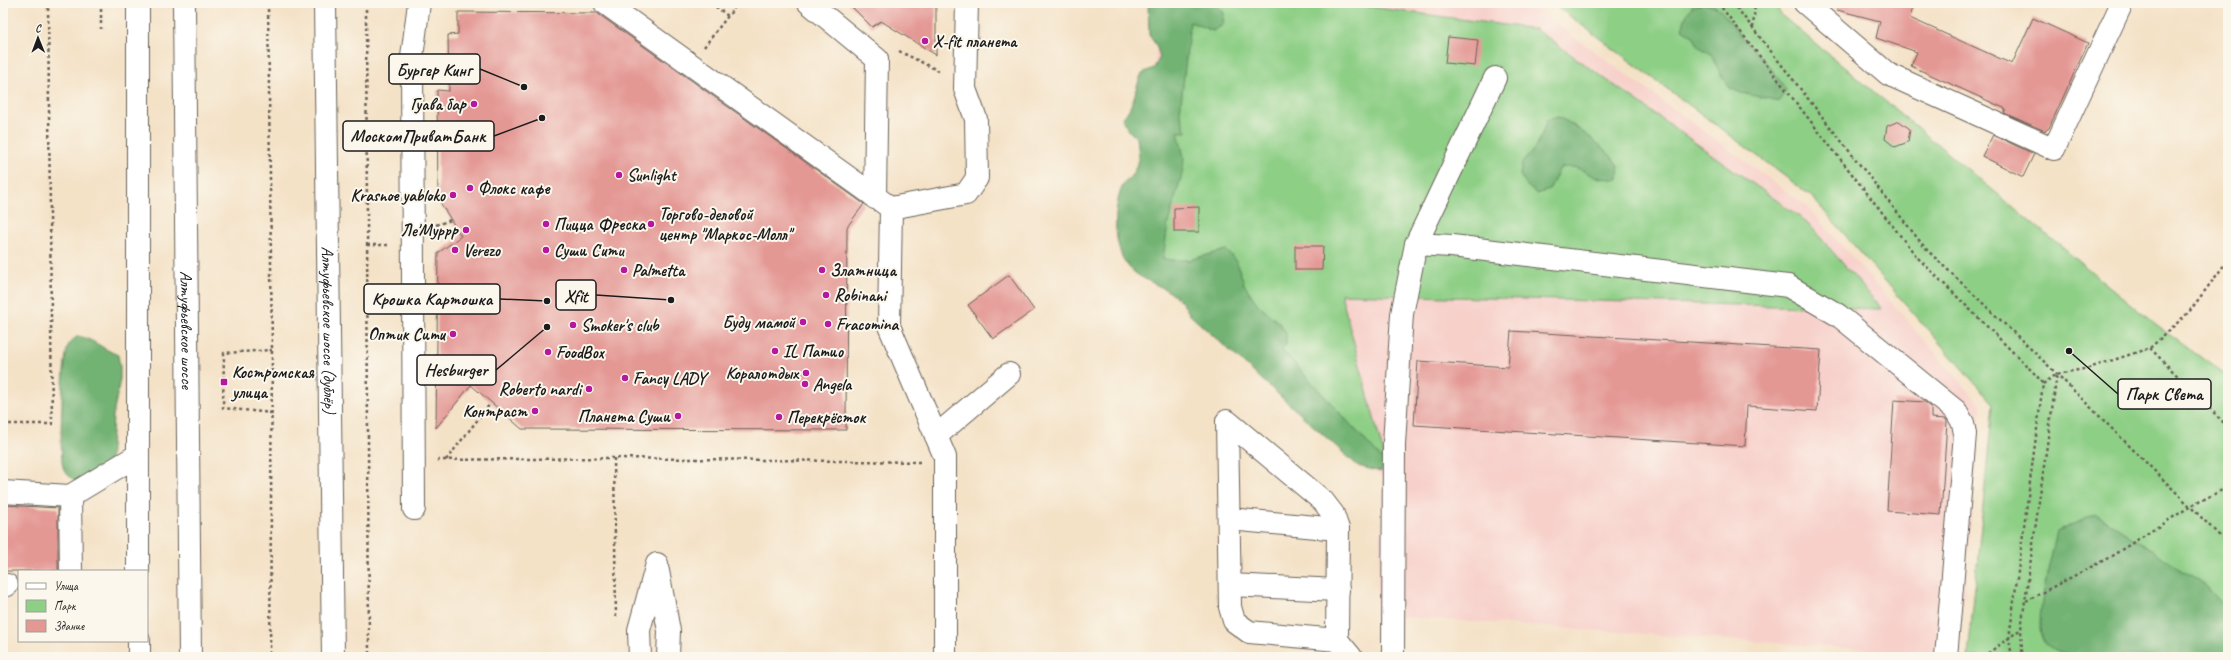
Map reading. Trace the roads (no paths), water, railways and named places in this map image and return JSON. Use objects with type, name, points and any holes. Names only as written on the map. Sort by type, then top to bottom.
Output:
[{"type":"main road","points":[[138,3],[138,570]]},
{"type":"main road","name":"Алтуфьевское шоссе","points":[[184,3],[190,657]]},
{"type":"main road","name":"Алтуфьевское шоссе (дублёр)","points":[[325,3],[333,657]]},
{"type":"main road","points":[[414,509],[412,57],[419,3]]},
{"type":"main road","points":[[605,3],[883,203],[966,194],[977,178],[976,119],[965,89],[967,3]]},
{"type":"main road","points":[[809,3],[877,59],[889,326],[945,457],[945,657]]},
{"type":"main road","points":[[1805,3],[1888,74],[2054,149],[2122,3]]},
{"type":"main road","points":[[1393,657],[1394,444],[1402,314],[1416,244],[1495,78]]},
{"type":"main road","points":[[1416,244],[1452,246],[1788,286],[1838,315],[1956,411],[1963,423],[1965,434],[1946,657]]},
{"type":"main road","points":[[936,436],[1009,374]]},
{"type":"main road","points":[[1337,640],[1249,632],[1234,621],[1230,607],[1227,421],[1323,501],[1333,514],[1338,529],[1337,640],[1352,657]]},
{"type":"main road","points":[[3,492],[70,496],[138,455]]},
{"type":"main road","points":[[70,496],[71,570]]},
{"type":"main road","points":[[1229,519],[1338,529]]},
{"type":"main road","points":[[640,657],[639,630],[657,564],[669,631],[668,657]]},
{"type":"main road","points":[[1230,585],[1338,590]]},
{"type":"main road","points":[[139,642],[139,657]]},
{"type":"place","name":"X-fit планета","points":[[925,41]]},
{"type":"place","name":"Бургер Кинг","points":[[524,87]]},
{"type":"place","name":"Гуава бар","points":[[474,104]]},
{"type":"place","name":"МоскомПриватБанк","points":[[542,118]]},
{"type":"place","name":"Sunlight","points":[[619,175]]},
{"type":"place","name":"Флокс кафе","points":[[470,188]]},
{"type":"place","name":"Krasnoe yabloko","points":[[453,195]]},
{"type":"place","name":"Пицца Фреска","points":[[546,224]]},
{"type":"place","name":"Торгово-деловой центр \"Маркос-Молл\"","points":[[651,224]]},
{"type":"place","name":"Ле'Муррр","points":[[466,230]]},
{"type":"place","name":"Verezo","points":[[455,250]]},
{"type":"place","name":"Суши Сити","points":[[546,250]]},
{"type":"place","name":"Palmetta","points":[[624,270]]},
{"type":"place","name":"Златница","points":[[822,270]]},
{"type":"place","name":"Robinani","points":[[826,295]]},
{"type":"place","name":"Xfit","points":[[671,300]]},
{"type":"place","name":"Крошка Картошка","points":[[547,301]]},
{"type":"place","name":"Буду мамой","points":[[803,322]]},
{"type":"place","name":"Fracomina","points":[[828,324]]},
{"type":"place","name":"Smoker's club","points":[[573,325]]},
{"type":"place","name":"Hesburger","points":[[547,327]]},
{"type":"place","name":"Оптик Сити","points":[[453,334]]},
{"type":"place","name":"IL Патио","points":[[775,351]]},
{"type":"place","name":"Парк Света","points":[[2069,351]]},
{"type":"place","name":"FoodBox","points":[[548,352]]},
{"type":"place","name":"Коралотдых","points":[[806,373]]},
{"type":"place","name":"Fancy LADY","points":[[625,378]]},
{"type":"place","name":"Костромская улица","points":[[224,382]]},
{"type":"place","name":"Angela","points":[[805,384]]},
{"type":"place","name":"Roberto nardi","points":[[589,389]]},
{"type":"place","name":"Контраст","points":[[535,411]]},
{"type":"place","name":"Планета Суши","points":[[678,416]]},
{"type":"place","name":"Перекрёсток","points":[[779,417]]}]
